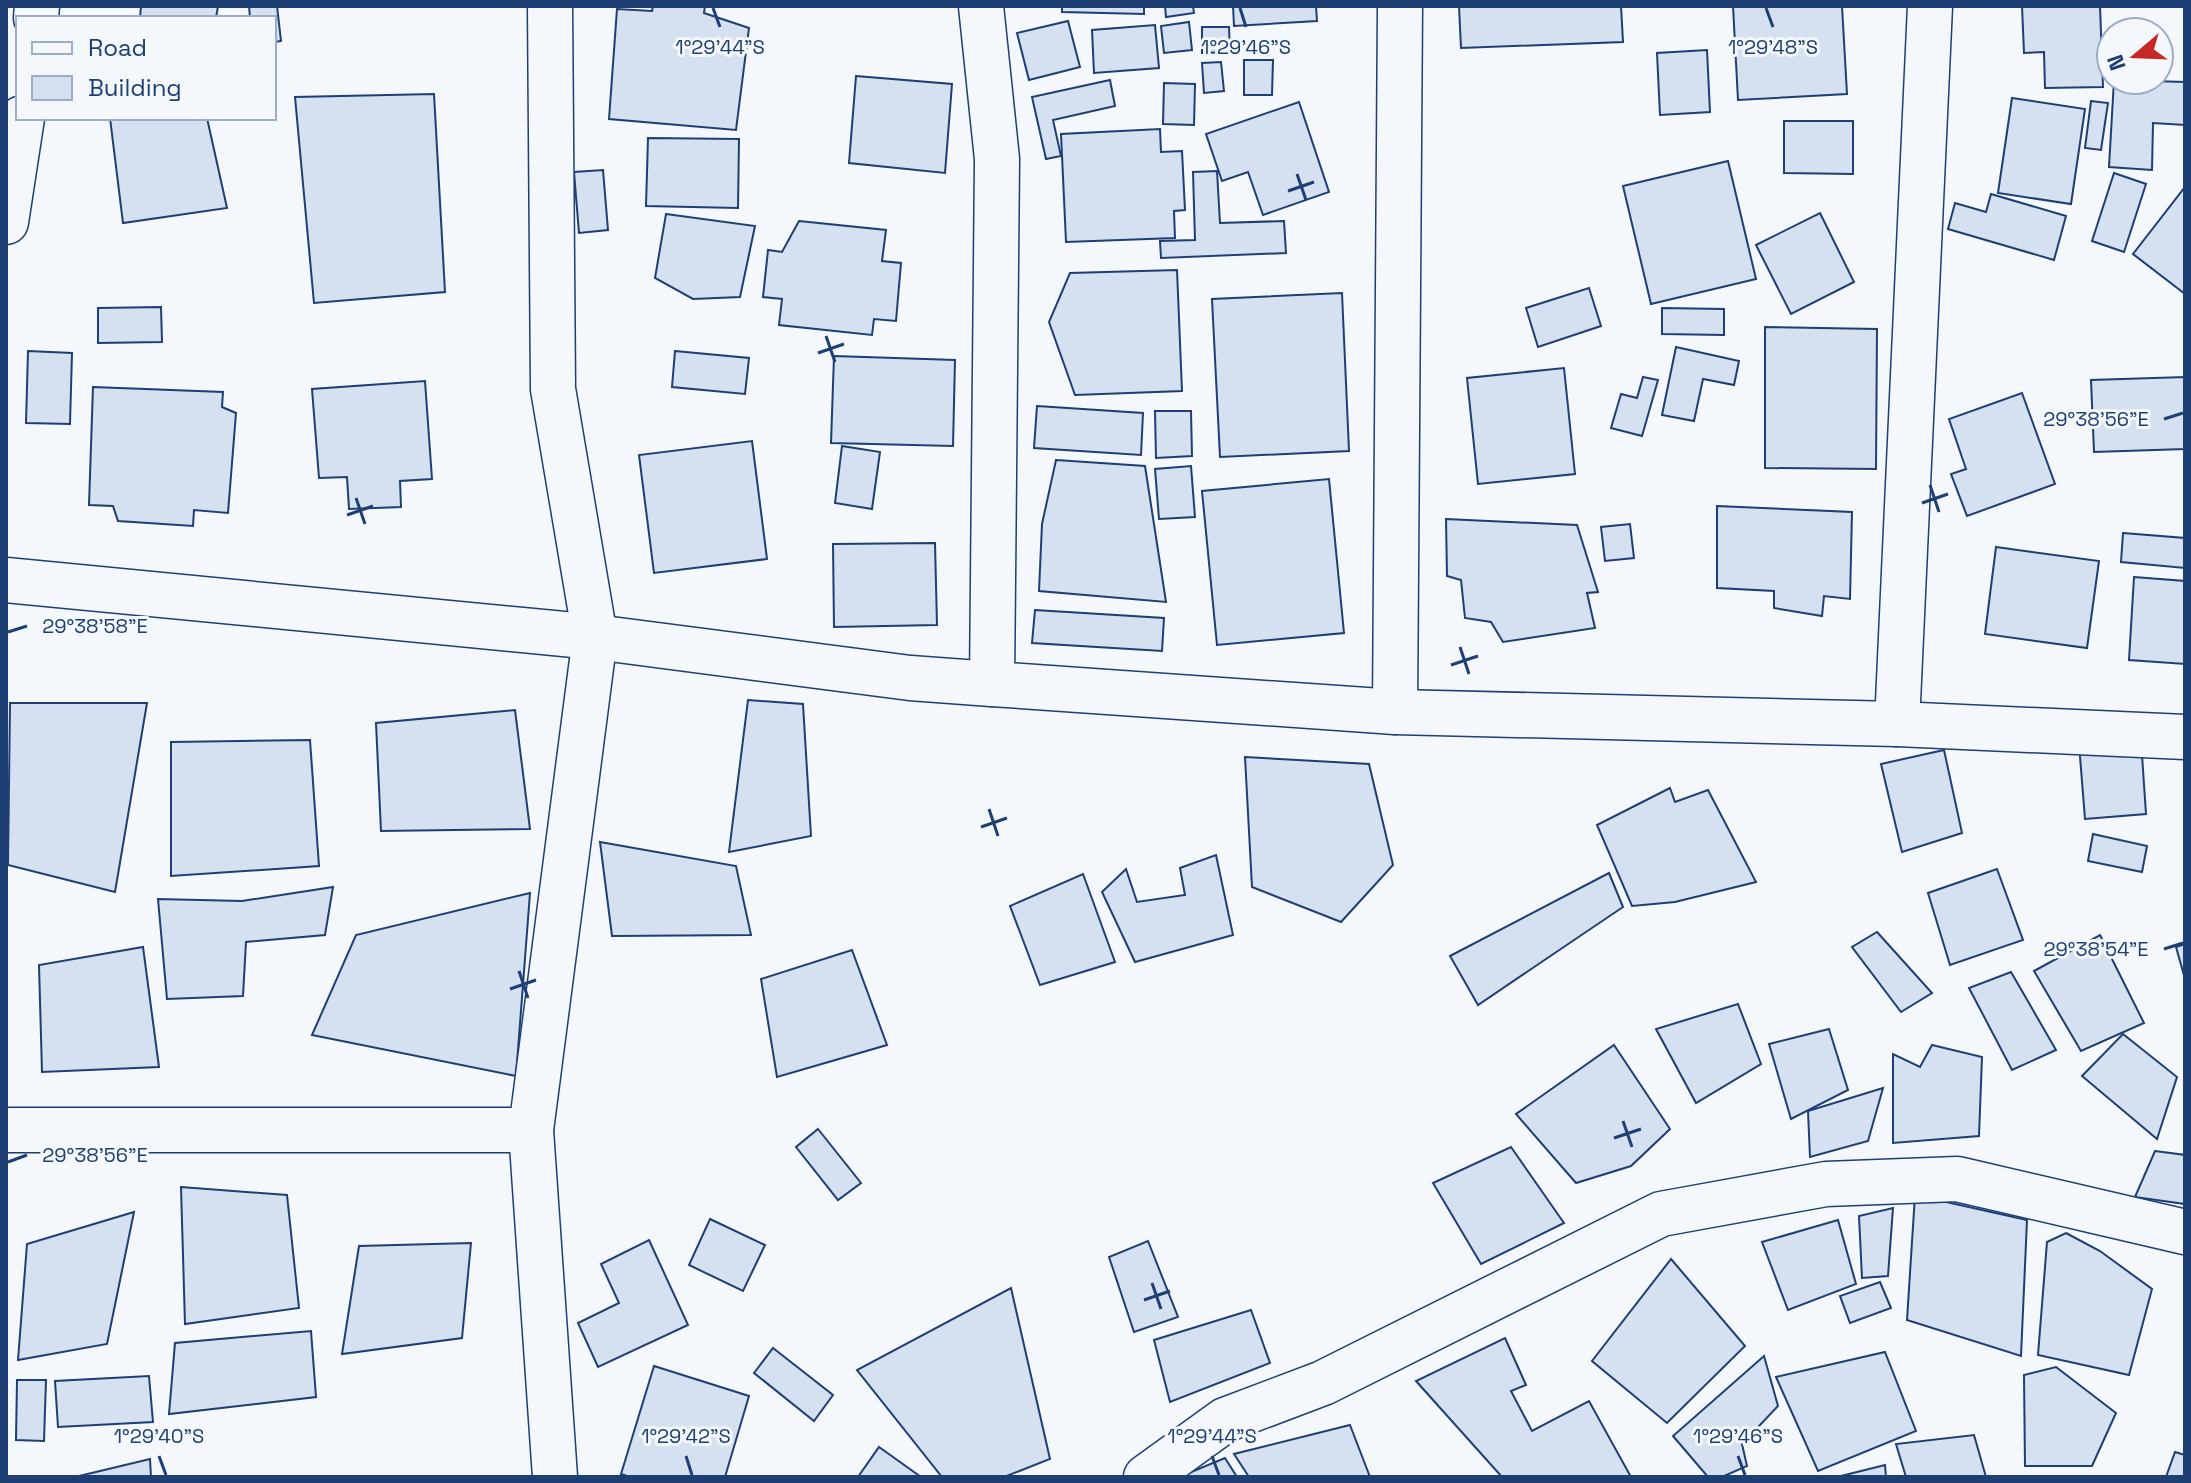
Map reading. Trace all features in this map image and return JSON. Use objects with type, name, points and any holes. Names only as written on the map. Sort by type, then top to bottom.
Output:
[{"type":"street","points":[[550,6],[553,389],[595,637],[531,1130],[555,1477]]},
{"type":"street","points":[[981,6],[997,159],[992,684]]},
{"type":"street","points":[[1395,712],[1400,6]]},
{"type":"street","points":[[1897,724],[1930,6]]},
{"type":"street","points":[[6,222],[22,120]]},
{"type":"street","points":[[6,580],[595,637],[910,678],[992,684],[1395,712],[1897,724],[2185,737]]},
{"type":"street","points":[[6,1130],[531,1130]]},
{"type":"street","points":[[1146,1477],[1225,1420],[1323,1383],[1661,1214],[1826,1184],[1957,1179],[2185,1232]]},
{"type":"building","points":[[141,6],[218,6],[216,16],[140,16]]},
{"type":"building","points":[[249,6],[277,6],[281,41],[276,42],[276,16],[250,16]]},
{"type":"building","points":[[653,6],[705,6],[704,13],[749,28],[736,130],[609,119],[617,9],[652,11]]},
{"type":"building","points":[[1062,6],[1144,6],[1144,14],[1062,12]]},
{"type":"building","points":[[1165,6],[1193,6],[1194,13],[1166,17]]},
{"type":"building","points":[[1233,6],[1316,6],[1317,21],[1234,26]]},
{"type":"building","points":[[1459,6],[1621,6],[1623,42],[1461,48]]},
{"type":"building","points":[[1733,6],[1842,6],[1847,94],[1738,100]]},
{"type":"building","points":[[2022,6],[2100,6],[2100,16],[2095,16],[2095,87],[2045,88],[2044,52],[2024,53]]},
{"type":"building","points":[[1068,21],[1080,67],[1029,80],[1017,33]]},
{"type":"building","points":[[1189,22],[1192,50],[1164,53],[1161,26]]},
{"type":"building","points":[[1155,25],[1159,68],[1094,73],[1092,30]]},
{"type":"building","points":[[1202,27],[1229,27],[1230,52],[1202,53]]},
{"type":"building","points":[[1707,50],[1710,112],[1660,115],[1657,53]]},
{"type":"building","points":[[1244,60],[1273,60],[1272,95],[1244,95]]},
{"type":"building","points":[[1221,62],[1224,91],[1204,93],[1202,63]]},
{"type":"building","points":[[856,76],[952,84],[945,173],[849,163]]},
{"type":"building","points":[[1110,80],[1115,106],[1053,120],[1061,156],[1046,159],[1032,97]]},
{"type":"building","points":[[2175,82],[2185,82],[2185,125],[2153,123],[2152,170],[2109,167],[2113,96],[2175,96]]},
{"type":"building","points":[[1164,83],[1195,84],[1194,125],[1163,124]]},
{"type":"building","points":[[434,94],[445,292],[314,303],[295,97]]},
{"type":"building","points":[[2012,98],[2085,109],[2071,204],[1998,193]]},
{"type":"building","points":[[2091,101],[2108,103],[2101,150],[2085,148]]},
{"type":"building","points":[[1299,102],[1329,192],[1263,215],[1248,172],[1222,181],[1206,134]]},
{"type":"building","points":[[110,120],[207,120],[227,208],[123,223]]},
{"type":"building","points":[[1784,121],[1853,121],[1853,174],[1784,173]]},
{"type":"building","points":[[1160,129],[1161,152],[1182,151],[1185,210],[1174,211],[1175,238],[1066,242],[1061,134]]},
{"type":"building","points":[[648,138],[739,139],[738,208],[646,206]]},
{"type":"building","points":[[1728,161],[1756,279],[1651,304],[1623,186]]},
{"type":"building","points":[[603,170],[608,230],[579,233],[574,172]]},
{"type":"building","points":[[1217,171],[1220,223],[1284,221],[1286,253],[1161,258],[1160,241],[1195,240],[1193,172]]},
{"type":"building","points":[[2114,173],[2146,184],[2124,252],[2092,241]]},
{"type":"building","points":[[2185,187],[2185,294],[2133,254]]},
{"type":"building","points":[[1991,194],[2066,216],[2054,260],[1948,229],[1955,203],[1986,212]]},
{"type":"building","points":[[1820,213],[1854,282],[1791,314],[1756,245]]},
{"type":"building","points":[[666,214],[755,226],[740,297],[693,299],[655,278]]},
{"type":"building","points":[[799,221],[886,230],[882,261],[901,263],[896,321],[874,319],[872,335],[779,325],[782,299],[763,297],[768,250],[782,252]]},
{"type":"building","points":[[1177,270],[1182,391],[1075,395],[1049,322],[1070,273]]},
{"type":"building","points":[[1589,288],[1601,326],[1538,347],[1526,308]]},
{"type":"building","points":[[1342,293],[1349,451],[1220,457],[1212,299]]},
{"type":"building","points":[[161,307],[162,342],[98,343],[98,308]]},
{"type":"building","points":[[1662,308],[1724,309],[1724,335],[1662,334]]},
{"type":"building","points":[[1765,327],[1877,329],[1876,469],[1765,468]]},
{"type":"building","points":[[1676,347],[1739,361],[1734,385],[1703,379],[1694,421],[1662,415]]},
{"type":"building","points":[[28,351],[72,353],[70,424],[26,423]]},
{"type":"building","points":[[675,351],[749,358],[745,394],[672,387]]},
{"type":"building","points":[[834,356],[955,360],[953,446],[831,443]]},
{"type":"building","points":[[1564,368],[1575,474],[1478,484],[1467,378]]},
{"type":"building","points":[[1643,377],[1658,380],[1642,436],[1611,428],[1621,394],[1637,398]]},
{"type":"building","points":[[2185,377],[2185,449],[2094,452],[2091,380]]},
{"type":"building","points":[[425,381],[432,479],[400,481],[401,507],[349,509],[347,477],[319,478],[312,389]]},
{"type":"building","points":[[93,387],[223,392],[222,407],[236,413],[228,513],[194,510],[193,526],[118,521],[113,506],[89,505]]},
{"type":"building","points":[[2022,393],[2055,484],[1967,516],[1951,474],[1966,469],[1949,419]]},
{"type":"building","points":[[1037,406],[1143,413],[1141,455],[1034,448]]},
{"type":"building","points":[[1155,411],[1191,411],[1192,456],[1156,458]]},
{"type":"building","points":[[752,441],[767,559],[654,573],[639,455]]},
{"type":"building","points":[[842,446],[880,452],[872,509],[835,503]]},
{"type":"building","points":[[1056,460],[1145,466],[1166,602],[1039,591],[1042,524]]},
{"type":"building","points":[[1191,466],[1195,517],[1159,519],[1155,469]]},
{"type":"building","points":[[1329,479],[1344,633],[1217,645],[1202,491]]},
{"type":"building","points":[[1717,506],[1852,512],[1850,599],[1824,596],[1822,616],[1774,608],[1774,591],[1717,588]]},
{"type":"building","points":[[1446,519],[1577,525],[1598,592],[1587,593],[1595,628],[1503,642],[1491,622],[1465,618],[1461,580],[1447,576]]},
{"type":"building","points":[[1630,524],[1634,558],[1605,561],[1601,527]]},
{"type":"building","points":[[2123,533],[2185,538],[2185,568],[2121,562]]},
{"type":"building","points":[[935,543],[937,625],[834,627],[833,544]]},
{"type":"building","points":[[1996,547],[2099,561],[2087,648],[1985,634]]},
{"type":"building","points":[[2134,577],[2185,581],[2185,664],[2129,660]]},
{"type":"building","points":[[1035,610],[1164,618],[1162,651],[1032,643]]},
{"type":"building","points":[[748,700],[803,704],[811,836],[729,852]]},
{"type":"building","points":[[10,703],[147,703],[115,892],[8,865]]},
{"type":"building","points":[[515,710],[530,829],[381,831],[376,723]]},
{"type":"building","points":[[310,740],[319,866],[171,876],[171,742]]},
{"type":"building","points":[[2141,740],[2146,814],[2085,819],[2079,744]]},
{"type":"building","points":[[1944,750],[1962,833],[1902,852],[1881,764]]},
{"type":"building","points":[[1245,757],[1369,764],[1393,865],[1341,922],[1252,887]]},
{"type":"building","points":[[1670,788],[1675,802],[1708,790],[1756,882],[1675,902],[1632,906],[1597,825]]},
{"type":"building","points":[[2093,834],[2147,846],[2142,872],[2088,861]]},
{"type":"building","points":[[600,842],[736,866],[751,935],[612,936]]},
{"type":"building","points":[[1216,855],[1233,935],[1135,962],[1102,892],[1126,869],[1137,902],[1185,895],[1180,868]]},
{"type":"building","points":[[1997,869],[2023,940],[1950,965],[1928,893]]},
{"type":"building","points":[[1609,873],[1623,907],[1478,1005],[1450,956]]},
{"type":"building","points":[[1083,874],[1115,962],[1040,985],[1010,906]]},
{"type":"building","points":[[333,887],[325,935],[246,942],[243,996],[167,999],[158,899],[242,901]]},
{"type":"building","points":[[530,893],[516,1076],[312,1035],[356,935]]},
{"type":"building","points":[[1877,932],[1932,993],[1901,1012],[1852,947]]},
{"type":"building","points":[[2100,935],[2144,1023],[2081,1051],[2034,971]]},
{"type":"building","points":[[2185,944],[2185,979],[2176,947]]},
{"type":"building","points":[[143,947],[159,1067],[42,1072],[39,965]]},
{"type":"building","points":[[852,950],[887,1045],[777,1077],[761,979]]},
{"type":"building","points":[[2011,972],[2056,1050],[2012,1070],[1969,988]]},
{"type":"building","points":[[1738,1004],[1761,1064],[1696,1103],[1656,1029]]},
{"type":"building","points":[[1829,1029],[1848,1090],[1791,1119],[1769,1044]]},
{"type":"building","points":[[2123,1034],[2177,1077],[2157,1139],[2082,1076]]},
{"type":"building","points":[[1614,1045],[1670,1129],[1631,1166],[1576,1183],[1516,1114]]},
{"type":"building","points":[[1932,1045],[1982,1057],[1979,1136],[1893,1143],[1893,1054],[1920,1067]]},
{"type":"building","points":[[1883,1088],[1868,1141],[1810,1157],[1808,1111]]},
{"type":"building","points":[[818,1129],[861,1183],[838,1200],[796,1147]]},
{"type":"building","points":[[1511,1147],[1564,1223],[1481,1264],[1433,1183]]},
{"type":"building","points":[[2155,1151],[2185,1155],[2185,1204],[2135,1197]]},
{"type":"building","points":[[181,1187],[287,1195],[299,1308],[185,1324]]},
{"type":"building","points":[[1915,1195],[2027,1220],[2021,1356],[1907,1320]]},
{"type":"building","points":[[1893,1208],[1888,1276],[1862,1278],[1859,1216]]},
{"type":"building","points":[[134,1212],[107,1344],[18,1360],[27,1244]]},
{"type":"building","points":[[710,1219],[765,1245],[743,1291],[689,1265]]},
{"type":"building","points":[[1838,1220],[1856,1284],[1788,1310],[1762,1242]]},
{"type":"building","points":[[2066,1233],[2100,1251],[2152,1289],[2129,1375],[2038,1355],[2047,1242]]},
{"type":"building","points":[[649,1240],[688,1325],[598,1367],[578,1323],[619,1303],[601,1264]]},
{"type":"building","points":[[1148,1241],[1178,1317],[1134,1332],[1109,1257]]},
{"type":"building","points":[[471,1243],[462,1338],[342,1354],[359,1246]]},
{"type":"building","points":[[1671,1259],[1745,1346],[1667,1423],[1592,1361]]},
{"type":"building","points":[[1880,1282],[1891,1308],[1850,1323],[1840,1296]]},
{"type":"building","points":[[1011,1288],[1050,1459],[1004,1477],[942,1477],[857,1370]]},
{"type":"building","points":[[1251,1310],[1270,1363],[1170,1402],[1154,1340]]},
{"type":"building","points":[[311,1331],[316,1397],[169,1414],[175,1343]]},
{"type":"building","points":[[1505,1338],[1526,1385],[1511,1391],[1532,1431],[1589,1401],[1631,1477],[1502,1477],[1416,1381]]},
{"type":"building","points":[[773,1348],[833,1395],[814,1421],[754,1373]]},
{"type":"building","points":[[1885,1352],[1916,1431],[1818,1471],[1776,1377]]},
{"type":"building","points":[[1764,1356],[1778,1406],[1742,1444],[1747,1466],[1722,1477],[1708,1477],[1673,1436]]},
{"type":"building","points":[[654,1366],[749,1396],[725,1477],[630,1477],[621,1474]]},
{"type":"building","points":[[2056,1367],[2116,1413],[2092,1466],[2025,1466],[2024,1375]]},
{"type":"building","points":[[149,1376],[153,1422],[58,1427],[55,1381]]},
{"type":"building","points":[[17,1380],[46,1380],[44,1441],[16,1440]]},
{"type":"building","points":[[1350,1425],[1370,1477],[1249,1477],[1234,1454]]},
{"type":"building","points":[[1974,1435],[1986,1477],[1906,1477],[1896,1444]]},
{"type":"building","points":[[879,1447],[921,1477],[858,1477]]},
{"type":"building","points":[[2175,1452],[2185,1455],[2185,1477],[2166,1477]]},
{"type":"building","points":[[1225,1458],[1237,1477],[1179,1477]]},
{"type":"building","points":[[150,1459],[151,1477],[75,1477]]},
{"type":"building","points":[[1885,1465],[1886,1477],[1837,1477]]}]
